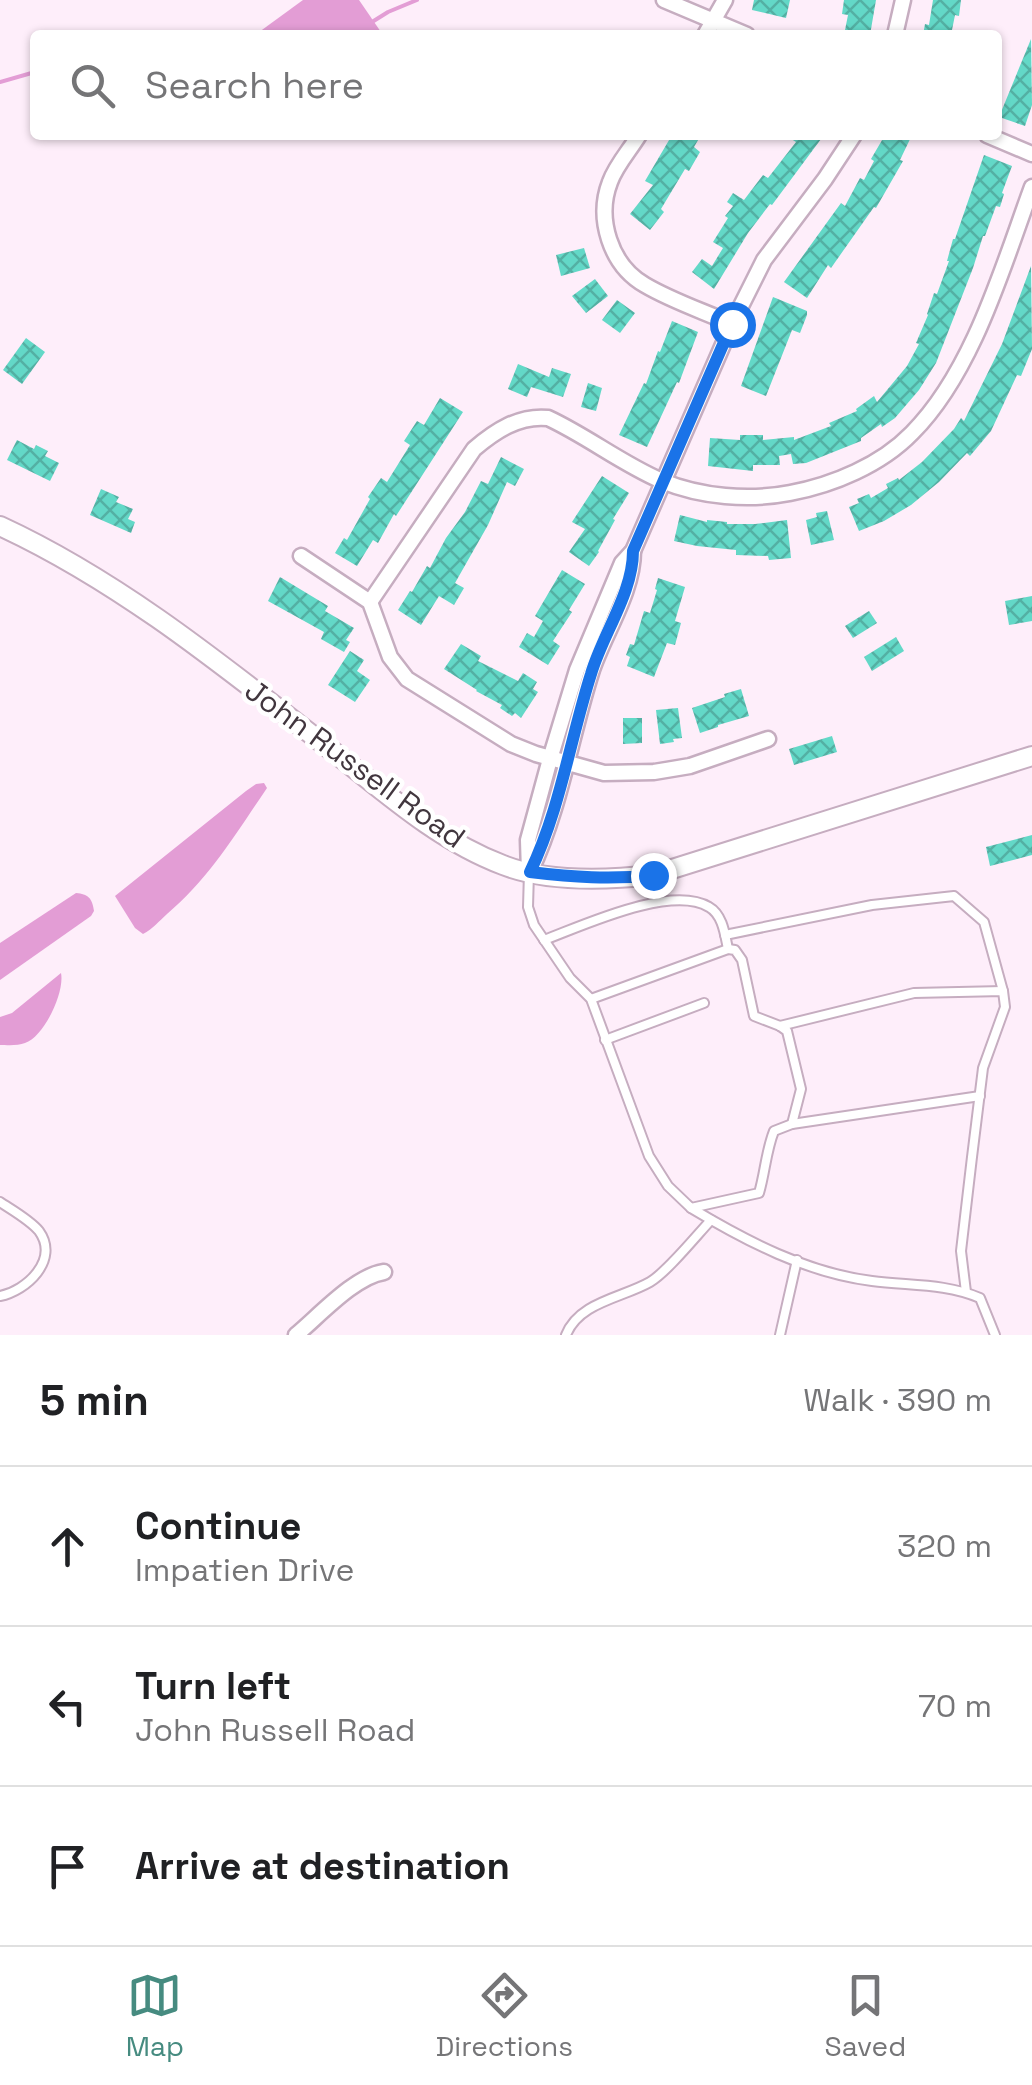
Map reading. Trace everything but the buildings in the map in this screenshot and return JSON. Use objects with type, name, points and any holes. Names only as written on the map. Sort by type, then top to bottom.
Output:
[{"type":"street","points":[[664,0],[735,30]]},
{"type":"street","points":[[708,30],[724,0]]},
{"type":"street","points":[[897,30],[903,0]]},
{"type":"street","points":[[637,140],[611,178],[605,200],[604,224],[611,246],[642,284],[732,324]]},
{"type":"street","points":[[530,872],[528,840],[550,759],[577,670],[622,563],[633,551],[764,260],[851,140]]},
{"type":"street","points":[[999,140],[1032,154]]},
{"type":"street","points":[[370,602],[474,449],[495,430],[519,421],[548,418],[664,482],[740,497],[809,490],[873,462],[912,434],[968,353],[1032,187]]},
{"type":"street","name":"John Russell Road","points":[[0,526],[160,620],[436,832],[504,866],[530,872],[587,879],[653,875],[1032,756]]},
{"type":"street","points":[[530,872],[544,842],[592,670],[633,570],[633,551]]},
{"type":"street","points":[[301,556],[370,602],[390,657],[407,678],[511,744],[604,773],[654,772],[690,766],[768,740]]},
{"type":"street","points":[[296,1335],[361,1280],[384,1272]]},
{"type":"lane","points":[[530,872],[528,907],[534,925],[570,978],[590,999],[649,1156],[668,1186],[691,1208],[737,1235],[832,1273],[871,1281],[935,1286],[980,1298],[994,1335]]},
{"type":"lane","points":[[725,935],[872,904],[954,896],[984,922],[1005,1007],[983,1068],[961,1251],[966,1292]]},
{"type":"lane","points":[[544,940],[632,907],[672,901],[710,908],[720,920],[728,949]]},
{"type":"lane","points":[[590,999],[728,949],[736,950],[742,960],[754,1016],[787,1031],[801,1089],[792,1124]]},
{"type":"lane","points":[[780,1026],[914,993],[1003,991]]},
{"type":"lane","points":[[605,1040],[704,1003]]},
{"type":"lane","points":[[691,1208],[758,1193],[774,1131],[792,1124],[980,1096]]},
{"type":"lane","points":[[0,1202],[38,1231],[44,1244],[37,1274],[13,1294],[0,1296]]},
{"type":"lane","points":[[566,1335],[580,1313],[653,1280],[711,1220]]},
{"type":"lane","points":[[780,1335],[797,1260]]},
{"type":"shaded area","points":[[303,0],[359,0],[380,30],[262,30]]},
{"type":"shaded area","points":[[264,783],[267,788],[196,886],[150,930],[143,934],[135,928],[115,896],[246,791]]},
{"type":"shaded area","points":[[76,893],[91,900],[91,916],[0,980],[0,943]]},
{"type":"shaded area","points":[[61,973],[56,1002],[39,1032],[22,1044],[0,1045],[0,1017],[12,1013]]},
{"type":"waterway","points":[[372,22],[417,0]]},
{"type":"waterway","points":[[0,82],[30,73]]},
{"type":"route","points":[[653,875],[587,879],[530,872],[544,842],[592,670],[633,570],[633,551],[732,324]]}]
